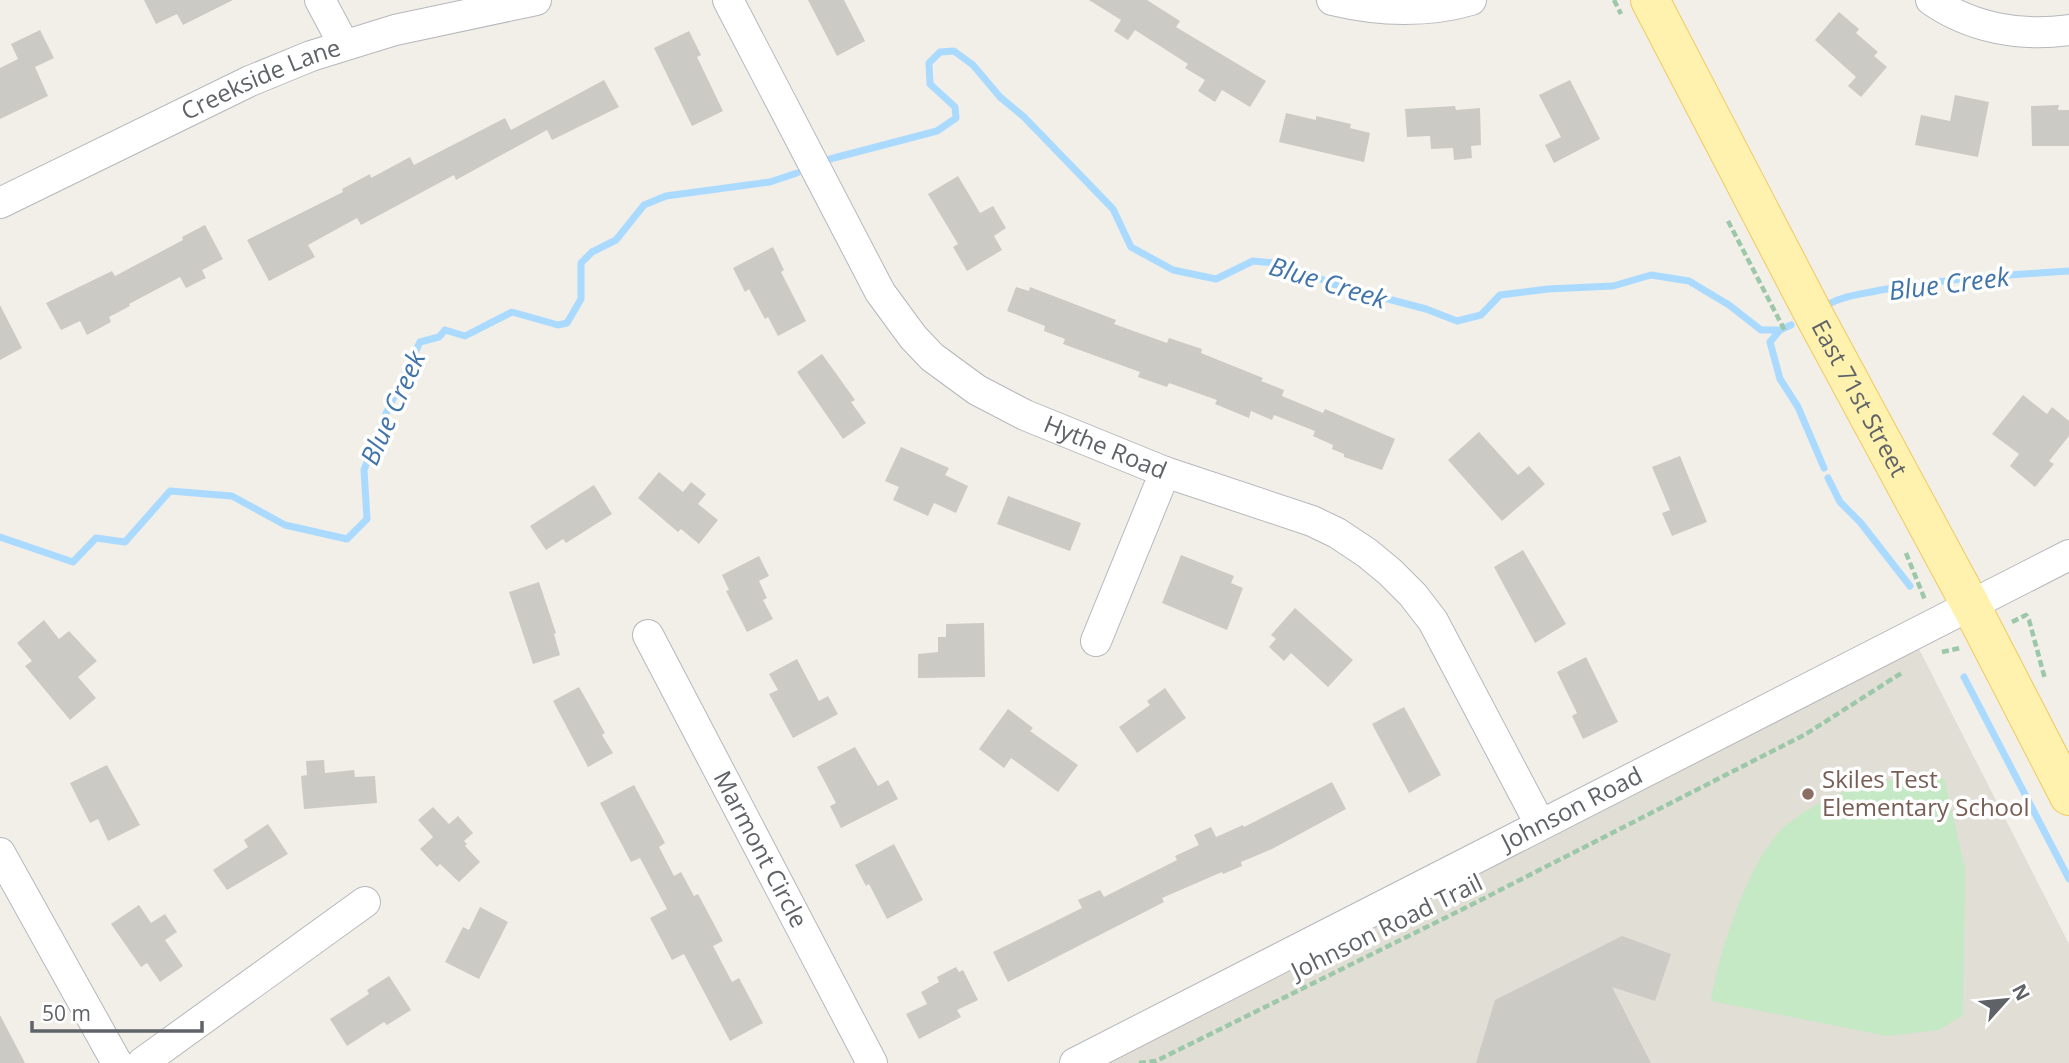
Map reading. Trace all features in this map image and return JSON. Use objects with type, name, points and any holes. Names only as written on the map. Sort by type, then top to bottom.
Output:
[{"type":"main road","name":"East 71st Street","points":[[1650,0],[2069,796]]},
{"type":"street","points":[[320,0],[344,45]]},
{"type":"street","name":"Creekside Lane","points":[[0,203],[250,81],[344,45],[395,30],[536,0]]},
{"type":"street","name":"Hythe Road","points":[[728,0],[867,269],[895,315],[932,357],[955,376],[1001,404],[1165,471],[1312,521],[1345,538],[1390,572],[1427,612],[1445,640],[1540,824]]},
{"type":"street","points":[[1332,0],[1380,9],[1436,7],[1471,0]]},
{"type":"street","points":[[1931,0],[1964,18],[1994,28],[2025,33],[2069,30]]},
{"type":"street","points":[[1096,640],[1165,471]]},
{"type":"street","name":"Johnson Road","points":[[1076,1063],[2069,555]]},
{"type":"street","name":"Marmont Circle","points":[[648,635],[872,1063]]},
{"type":"street","points":[[0,853],[117,1063]]},
{"type":"street","points":[[142,1063],[365,902]]},
{"type":"path","points":[[1921,591],[1927,602]]},
{"type":"path","points":[[2010,623],[2026,615],[2045,680]]},
{"type":"path","points":[[1949,644],[1955,657]]},
{"type":"path","points":[[1932,656],[1960,648]]},
{"type":"path","name":"Johnson Road Trail","points":[[1139,1063],[1156,1061],[1807,734],[1905,670]]},
{"type":"shaded area","name":"Skiles Test Elementary School","points":[[1916,643],[2069,944],[2069,1063],[1099,1063]]},
{"type":"green space","points":[[1944,778],[1965,868],[1963,1015],[1939,1030],[1887,1036],[1711,1001],[1720,960],[1746,886],[1757,864],[1781,830],[1820,803],[1865,784]]},
{"type":"building","points":[[144,0],[233,0],[183,25],[177,14],[156,24]]},
{"type":"building","points":[[808,0],[844,0],[865,41],[837,56]]},
{"type":"building","points":[[1089,0],[1147,0],[1180,21],[1176,27],[1266,81],[1250,107],[1222,90],[1215,102],[1198,91],[1205,80],[1185,68],[1188,64],[1135,30],[1128,40],[1114,31],[1121,20]]},
{"type":"building","points":[[1839,12],[1859,29],[1856,33],[1878,52],[1874,56],[1887,67],[1861,97],[1848,86],[1856,77],[1815,40]]},
{"type":"building","points":[[40,30],[54,58],[35,67],[48,96],[0,119],[0,68],[18,59],[11,44]]},
{"type":"building","points":[[689,31],[701,55],[697,57],[723,111],[692,126],[654,48]]},
{"type":"building","points":[[604,80],[619,107],[552,140],[547,130],[456,180],[454,175],[361,225],[357,218],[308,245],[315,257],[269,281],[247,240],[343,192],[342,189],[370,174],[371,178],[410,157],[414,165],[505,118],[511,130]]},
{"type":"building","points":[[1570,80],[1600,139],[1554,163],[1545,145],[1561,137],[1539,95]]},
{"type":"building","points":[[1955,95],[1989,102],[1978,157],[1915,145],[1921,115],[1950,121]]},
{"type":"building","points":[[2059,105],[2058,110],[2069,110],[2069,146],[2032,146],[2031,106]]},
{"type":"building","points":[[1455,106],[1456,110],[1480,108],[1481,145],[1471,146],[1472,158],[1454,160],[1453,148],[1431,149],[1430,136],[1407,137],[1405,109]]},
{"type":"building","points":[[1286,113],[1351,124],[1350,128],[1370,133],[1364,162],[1279,142]]},
{"type":"building","points":[[958,176],[980,213],[993,206],[1006,228],[994,236],[1002,250],[967,271],[953,247],[958,244],[928,194]]},
{"type":"building","points":[[205,225],[223,259],[202,270],[206,278],[186,288],[180,277],[129,304],[130,306],[109,317],[111,322],[87,335],[80,321],[61,330],[46,303],[112,271],[115,276],[183,240],[182,237]]},
{"type":"building","points":[[773,247],[784,270],[781,272],[806,321],[778,336],[768,317],[765,319],[749,289],[745,292],[733,268]]},
{"type":"building","points":[[1016,287],[1029,291],[1030,287],[1116,320],[1114,324],[1167,343],[1169,338],[1202,349],[1201,353],[1263,378],[1261,381],[1284,390],[1282,396],[1323,413],[1325,409],[1395,439],[1382,470],[1344,457],[1344,454],[1332,449],[1333,445],[1313,436],[1315,431],[1274,415],[1272,420],[1251,411],[1249,418],[1215,404],[1217,400],[1169,383],[1167,387],[1138,377],[1140,372],[1063,344],[1065,339],[1044,331],[1045,326],[1007,311]]},
{"type":"building","points":[[0,305],[22,348],[0,360]]},
{"type":"building","points":[[822,354],[855,400],[851,402],[866,423],[843,439],[797,372]]},
{"type":"building","points":[[2023,395],[2047,414],[2052,407],[2069,421],[2069,436],[2049,461],[2054,464],[2035,487],[2010,466],[2019,454],[1992,434]]},
{"type":"building","points":[[1479,432],[1518,475],[1529,466],[1545,484],[1502,521],[1448,460]]},
{"type":"building","points":[[901,447],[949,468],[945,475],[968,486],[956,513],[934,503],[928,516],[893,500],[899,487],[885,481]]},
{"type":"building","points":[[1680,456],[1707,522],[1672,536],[1662,513],[1670,510],[1652,467]]},
{"type":"building","points":[[659,472],[683,492],[691,482],[706,494],[698,504],[718,520],[699,544],[681,529],[678,532],[638,498]]},
{"type":"building","points":[[594,485],[612,514],[566,543],[563,539],[546,550],[530,526]]},
{"type":"building","points":[[1008,496],[1081,523],[1070,551],[997,524]]},
{"type":"building","points":[[1523,550],[1566,624],[1535,643],[1494,567]]},
{"type":"building","points":[[1181,555],[1234,576],[1231,583],[1243,588],[1227,630],[1162,603]]},
{"type":"building","points":[[759,556],[769,576],[759,581],[767,598],[763,600],[773,619],[747,632],[726,591],[729,590],[722,575]]},
{"type":"building","points":[[539,582],[556,633],[554,634],[560,655],[533,664],[509,592]]},
{"type":"building","points":[[1295,608],[1353,660],[1328,687],[1291,653],[1284,661],[1269,647],[1276,639],[1271,635]]},
{"type":"building","points":[[44,620],[59,639],[69,631],[97,661],[78,677],[96,698],[70,720],[25,666],[32,661],[17,643]]},
{"type":"building","points":[[984,623],[985,677],[918,678],[918,654],[938,652],[938,637],[946,637],[946,624]]},
{"type":"building","points":[[1586,657],[1618,722],[1583,739],[1572,716],[1577,713],[1557,672]]},
{"type":"building","points":[[797,659],[819,701],[828,696],[838,714],[793,738],[769,694],[778,690],[769,674]]},
{"type":"building","points":[[579,687],[613,753],[588,767],[553,701]]},
{"type":"building","points":[[1165,688],[1186,718],[1137,753],[1119,727],[1150,705],[1147,701]]},
{"type":"building","points":[[1404,707],[1441,775],[1409,793],[1372,724]]},
{"type":"building","points":[[1008,709],[1033,728],[1030,731],[1078,765],[1058,792],[1011,758],[1004,768],[979,749]]},
{"type":"building","points":[[855,747],[878,786],[888,780],[898,799],[841,828],[830,806],[836,803],[817,767]]},
{"type":"building","points":[[324,760],[325,773],[354,770],[355,777],[375,776],[377,803],[304,809],[301,776],[307,775],[306,761]]},
{"type":"building","points":[[107,765],[140,825],[108,841],[98,819],[90,823],[70,783]]},
{"type":"building","points":[[1332,782],[1346,809],[1272,849],[1241,862],[1242,866],[1162,898],[1164,902],[1008,982],[993,952],[1082,908],[1078,900],[1100,890],[1104,897],[1177,860],[1175,856],[1199,845],[1194,835],[1211,827],[1216,837],[1243,825],[1244,827]]},
{"type":"building","points":[[634,785],[665,843],[659,847],[674,876],[681,872],[694,896],[698,894],[723,941],[713,946],[732,982],[739,978],[763,1023],[730,1041],[684,954],[672,960],[650,918],[667,909],[640,858],[631,862],[600,803]]},
{"type":"building","points":[[433,807],[449,824],[458,816],[473,833],[464,841],[467,844],[465,846],[480,862],[459,882],[440,864],[437,867],[420,849],[433,837],[418,820]]},
{"type":"building","points":[[268,824],[288,854],[227,890],[213,870],[248,847],[244,840]]},
{"type":"building","points":[[894,844],[923,900],[887,919],[869,884],[866,886],[855,865]]},
{"type":"building","points":[[139,905],[151,923],[165,914],[177,932],[165,940],[183,966],[160,982],[147,963],[141,967],[111,924]]},
{"type":"building","points":[[480,907],[508,922],[479,979],[445,962],[463,927],[469,930]]},
{"type":"building","points":[[1622,936],[1671,954],[1655,1001],[1612,987],[1651,1063],[1476,1063],[1495,1000]]},
{"type":"building","points":[[956,967],[959,972],[963,970],[978,1000],[957,1010],[961,1017],[919,1039],[906,1014],[927,1004],[921,992],[939,982],[937,977]]},
{"type":"building","points":[[389,976],[411,1010],[387,1025],[384,1022],[347,1046],[330,1019],[369,994],[367,990]]},
{"type":"building","points":[[0,1015],[25,1063],[0,1063]]},
{"type":"waterway","name":"Blue Creek","points":[[830,159],[937,131],[956,118],[955,107],[930,84],[929,63],[940,52],[954,51],[973,65],[1000,97],[1024,117],[1113,209],[1131,247],[1173,270],[1216,279],[1253,261],[1286,264],[1335,285],[1426,309],[1457,321],[1481,315],[1500,295],[1548,289],[1613,286],[1651,275],[1689,281],[1729,305],[1761,330],[1780,330],[1791,325]]},
{"type":"waterway","name":"Blue Creek","points":[[0,537],[73,562],[96,538],[125,542],[170,491],[232,496],[285,525],[347,539],[367,519],[364,470],[382,422],[420,342],[439,337],[445,330],[465,336],[512,312],[558,325],[567,323],[581,299],[581,263],[592,252],[616,240],[644,205],[666,196],[770,182],[797,173]]},
{"type":"waterway","name":"Blue Creek","points":[[1829,304],[1855,295],[1928,283],[2069,271]]},
{"type":"waterway","points":[[1780,330],[1770,342],[1780,379],[1798,407],[1824,468]]},
{"type":"waterway","points":[[1828,478],[1840,502],[1860,522],[1910,586]]},
{"type":"waterway","points":[[1964,677],[2069,879]]},
{"type":"place","name":"Skiles Test Elementary School","points":[[1808,794]]}]
